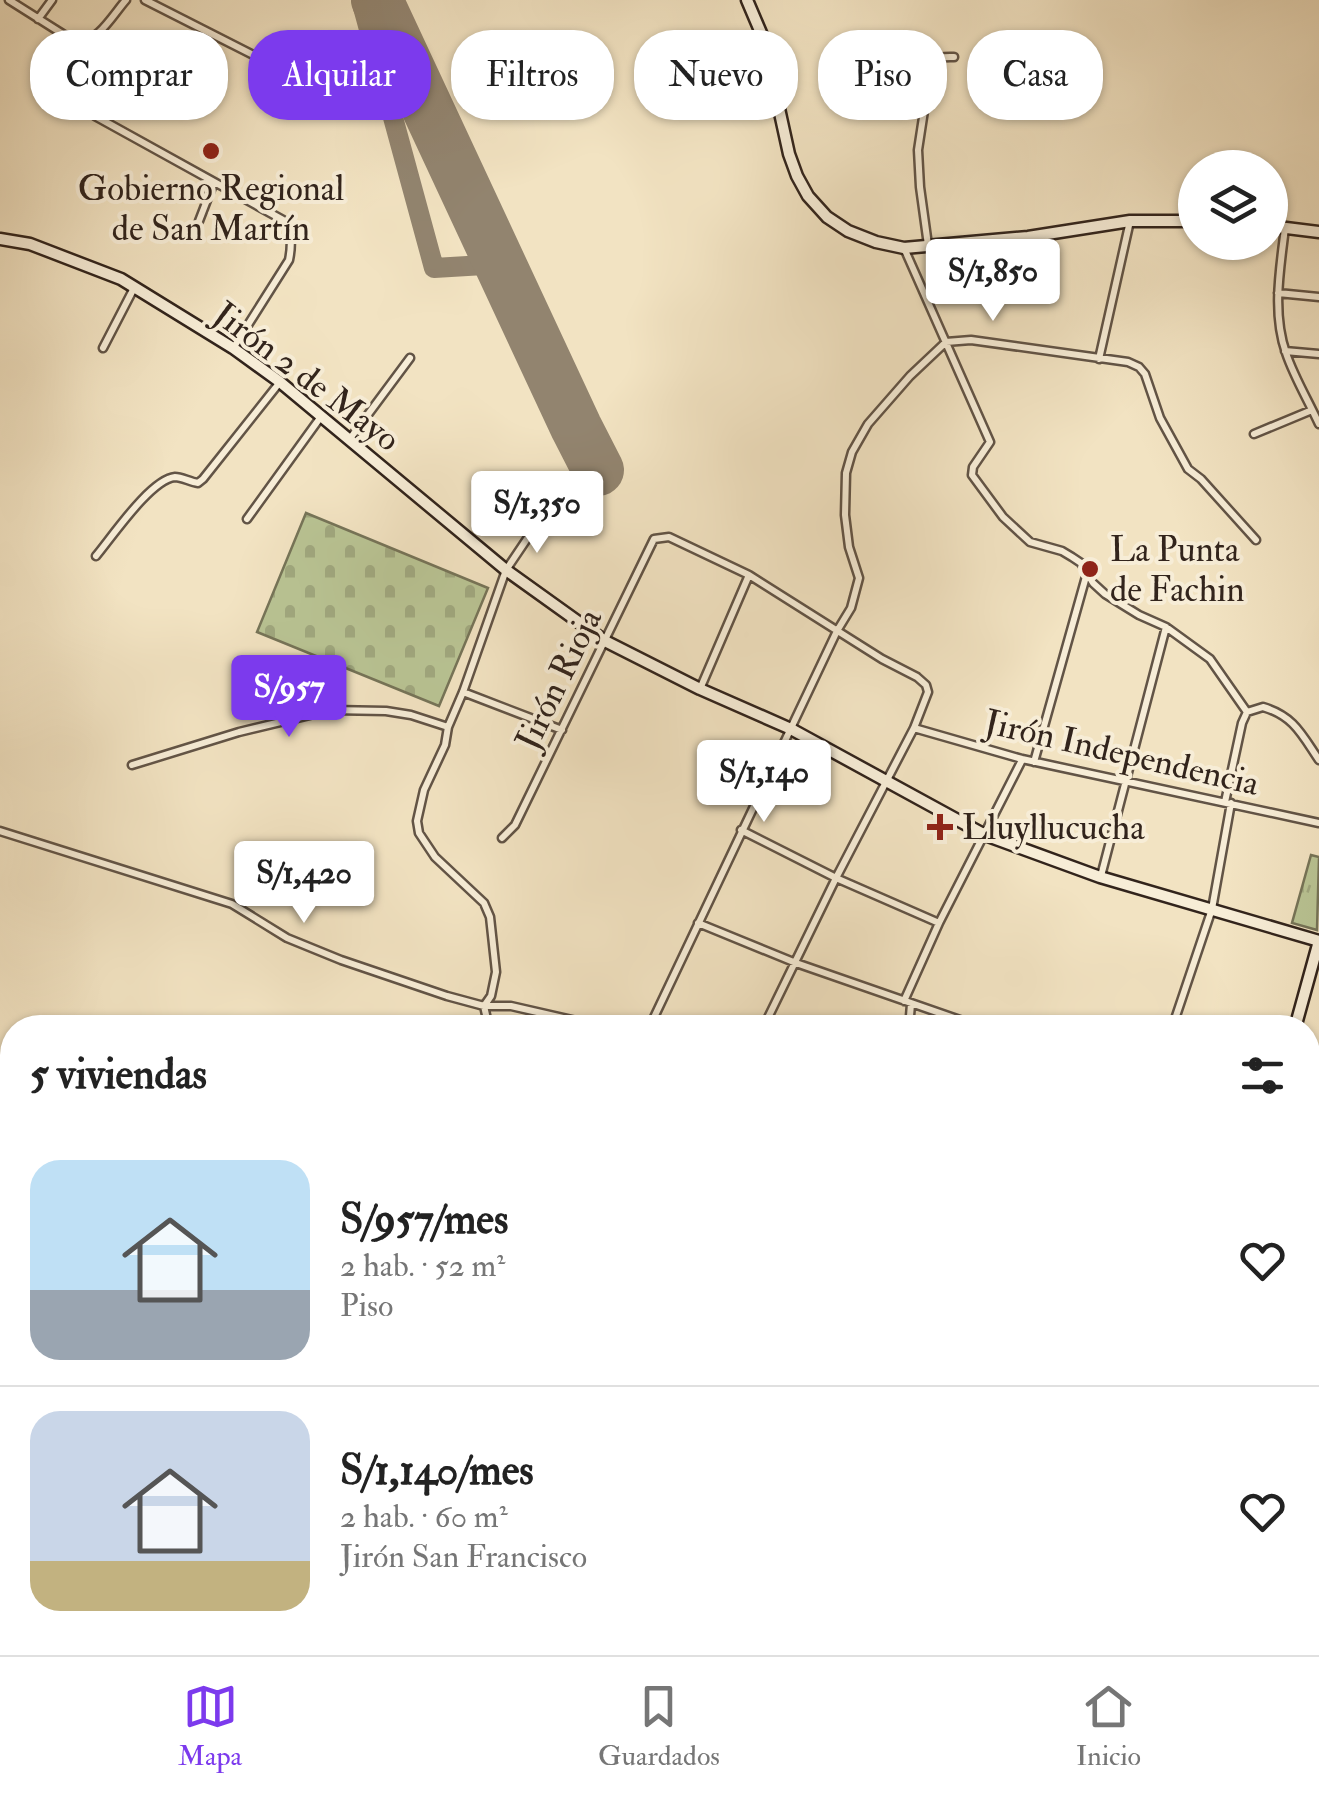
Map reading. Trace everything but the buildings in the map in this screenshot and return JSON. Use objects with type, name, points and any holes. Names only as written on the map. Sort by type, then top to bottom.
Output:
[{"type":"main road","points":[[748,0],[764,40],[797,176],[808,196],[848,232],[904,248],[1028,237],[1130,221],[1178,221]]},
{"type":"main road","points":[[1288,228],[1319,232]]},
{"type":"main road","name":"Jirón 2 de Mayo","points":[[0,238],[30,244],[93,267],[134,287],[233,348],[280,382],[506,570],[605,642],[791,729],[986,835],[1100,877],[1319,941]]},
{"type":"main road","points":[[1298,1015],[1319,941]]},
{"type":"street","points":[[9,0],[78,43],[98,33],[126,0]]},
{"type":"street","points":[[38,18],[52,0]]},
{"type":"street","points":[[146,0],[248,51]]},
{"type":"street","points":[[928,244],[918,150],[932,64],[940,58],[954,57]]},
{"type":"street","points":[[103,120],[283,220],[290,234],[289,260],[233,348]]},
{"type":"street","points":[[199,221],[214,182]]},
{"type":"street","points":[[1099,359],[1130,221]]},
{"type":"street","points":[[904,248],[990,442],[972,475],[1003,517],[1030,542],[1062,551],[1080,563],[1105,594],[1166,627],[1210,659],[1247,712]]},
{"type":"street","points":[[1281,260],[1278,293],[1285,351],[1318,420]]},
{"type":"street","points":[[102,348],[134,287]]},
{"type":"street","points":[[1278,293],[1319,297]]},
{"type":"street","points":[[655,1015],[850,608],[859,578],[845,516],[846,473],[852,452],[868,424],[946,342],[971,340],[1128,362],[1139,367],[1146,374],[1169,438],[1188,469],[1202,479],[1256,540]]},
{"type":"street","points":[[1285,351],[1319,354]]},
{"type":"street","points":[[348,441],[410,358]]},
{"type":"street","points":[[96,556],[148,492],[174,477],[198,484],[280,382]]},
{"type":"street","points":[[1254,434],[1312,410]]},
{"type":"street","points":[[247,519],[320,418]]},
{"type":"street","points":[[486,1015],[484,1006],[491,996],[496,972],[490,917],[484,903],[435,857],[417,822],[424,790],[445,745],[506,570],[538,521]]},
{"type":"street","name":"Jirón Rioja","points":[[502,838],[515,825],[654,539],[669,537],[749,575]]},
{"type":"street","points":[[1034,762],[1088,572]]},
{"type":"street","points":[[700,689],[749,575],[917,677],[928,692],[914,728],[769,1015]]},
{"type":"street","points":[[1100,877],[1166,627]]},
{"type":"street","points":[[463,692],[562,730]]},
{"type":"street","points":[[1176,1015],[1212,908],[1242,722],[1247,712],[1263,707],[1287,716],[1319,760]]},
{"type":"street","points":[[132,765],[239,732],[331,710],[386,711],[448,728]]},
{"type":"street","name":"Jirón Independencia","points":[[914,728],[1022,760],[1319,823]]},
{"type":"street","points":[[908,1015],[908,1003],[939,922],[1022,760]]},
{"type":"street","points":[[741,830],[836,878],[939,922]]},
{"type":"street","points":[[0,831],[232,904],[287,938],[447,996],[484,1006],[511,1006],[550,1015]]},
{"type":"street","points":[[698,923],[796,963],[944,1015]]},
{"type":"green space","points":[[306,513],[488,588],[439,706],[257,632]]},
{"type":"green space","points":[[1311,855],[1319,857],[1317,930],[1292,923]]},
{"type":"taxiway","points":[[361,0],[434,268],[501,264]]},
{"type":"runway","points":[[377,0],[598,470]]},
{"type":"place","name":"Gobierno Regional de San Martín","points":[[211,151]]},
{"type":"place","name":"La Punta de Fachin","points":[[1090,569]]},
{"type":"place","name":"Lluyllucucha","points":[[940,827]]}]
